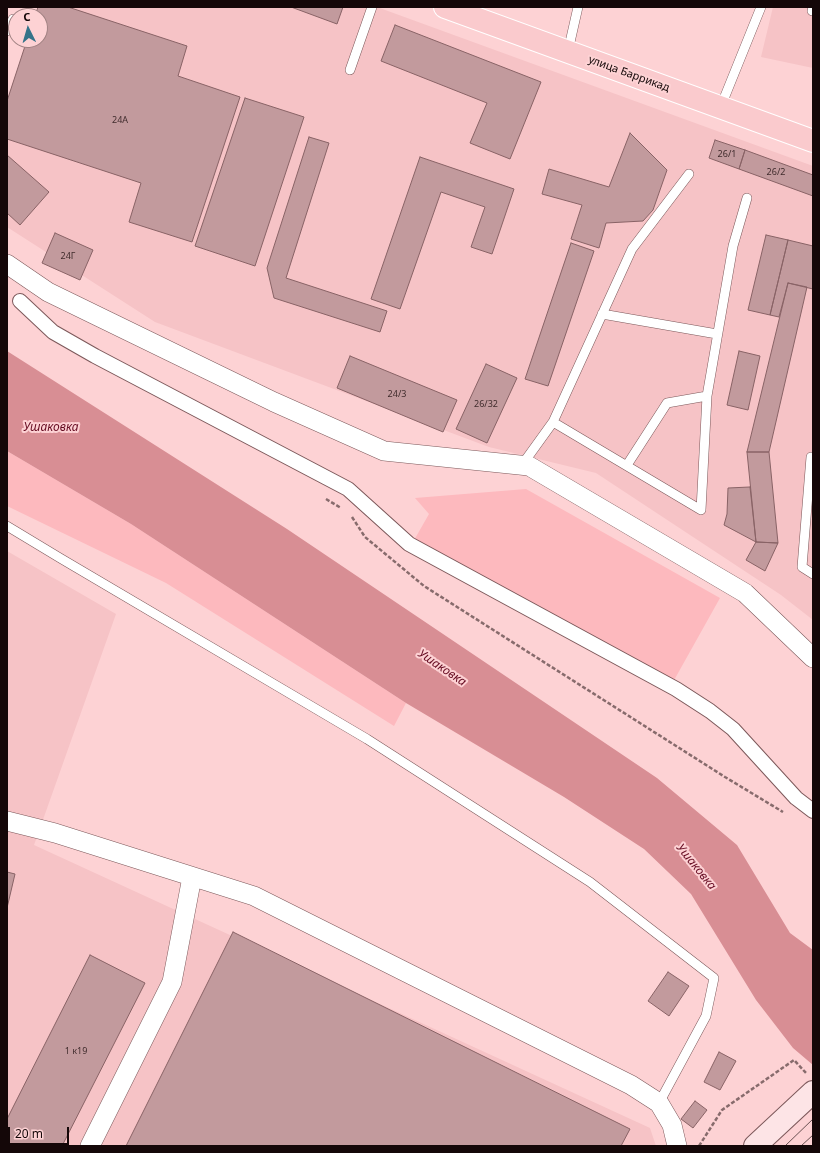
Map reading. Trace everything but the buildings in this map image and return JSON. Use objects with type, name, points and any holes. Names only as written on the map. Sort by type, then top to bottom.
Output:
[{"type":"main road","name":"улица Баррикад","points":[[445,7],[721,106],[813,141]]},
{"type":"main road","points":[[758,1144],[811,1084]]},
{"type":"street","points":[[7,264],[48,292],[268,398],[384,451],[529,466],[745,593],[813,658]]},
{"type":"street","points":[[20,301],[53,332],[95,356],[348,490],[409,544],[676,689],[710,711],[733,729],[796,798],[813,811]]},
{"type":"street","points":[[7,821],[55,833],[254,896],[631,1085],[659,1103],[672,1125],[677,1146]]},
{"type":"street","points":[[90,1146],[172,982],[192,877]]},
{"type":"lane","points":[[350,70],[372,7]]},
{"type":"lane","points":[[568,51],[578,7]]},
{"type":"lane","points":[[721,106],[761,7]]},
{"type":"lane","points":[[522,466],[553,422],[632,249],[688,174]]},
{"type":"lane","points":[[553,422],[701,510],[707,396],[733,246],[747,198]]},
{"type":"lane","points":[[602,314],[717,334]]},
{"type":"lane","points":[[626,466],[668,403],[707,396]]},
{"type":"lane","points":[[811,457],[802,567],[813,574]]},
{"type":"lane","points":[[7,526],[367,739],[590,882],[714,978],[706,1016],[659,1103]]},
{"type":"path","points":[[323,497],[343,509]]},
{"type":"path","points":[[349,513],[365,537],[424,586],[725,777],[786,814]]},
{"type":"path","points":[[699,1146],[722,1110],[794,1060],[811,1084]]},
{"type":"shaded area","points":[[377,7],[813,166],[813,620],[781,595],[596,473],[489,447],[155,322],[7,227],[7,101],[36,48],[48,48],[48,8],[38,8]]},
{"type":"shaded area","points":[[773,7],[813,7],[813,68],[761,57]]},
{"type":"shaded area","points":[[7,451],[131,524],[406,703],[394,726],[166,583],[7,506]]},
{"type":"shaded area","points":[[526,489],[720,598],[668,691],[409,549],[429,514],[415,498]]},
{"type":"shaded area","points":[[7,551],[116,614],[34,845],[650,1128],[656,1146],[7,1146]]},
{"type":"water","name":"Ушаковка","points":[[7,351],[287,529],[657,778],[737,845],[790,933],[813,950],[813,1065],[793,1048],[756,1000],[691,894],[644,849],[564,797],[406,703],[131,524],[7,451]]},
{"type":"tram line","points":[[785,1146],[813,1119]]},
{"type":"tram line","points":[[801,1146],[813,1135]]}]
